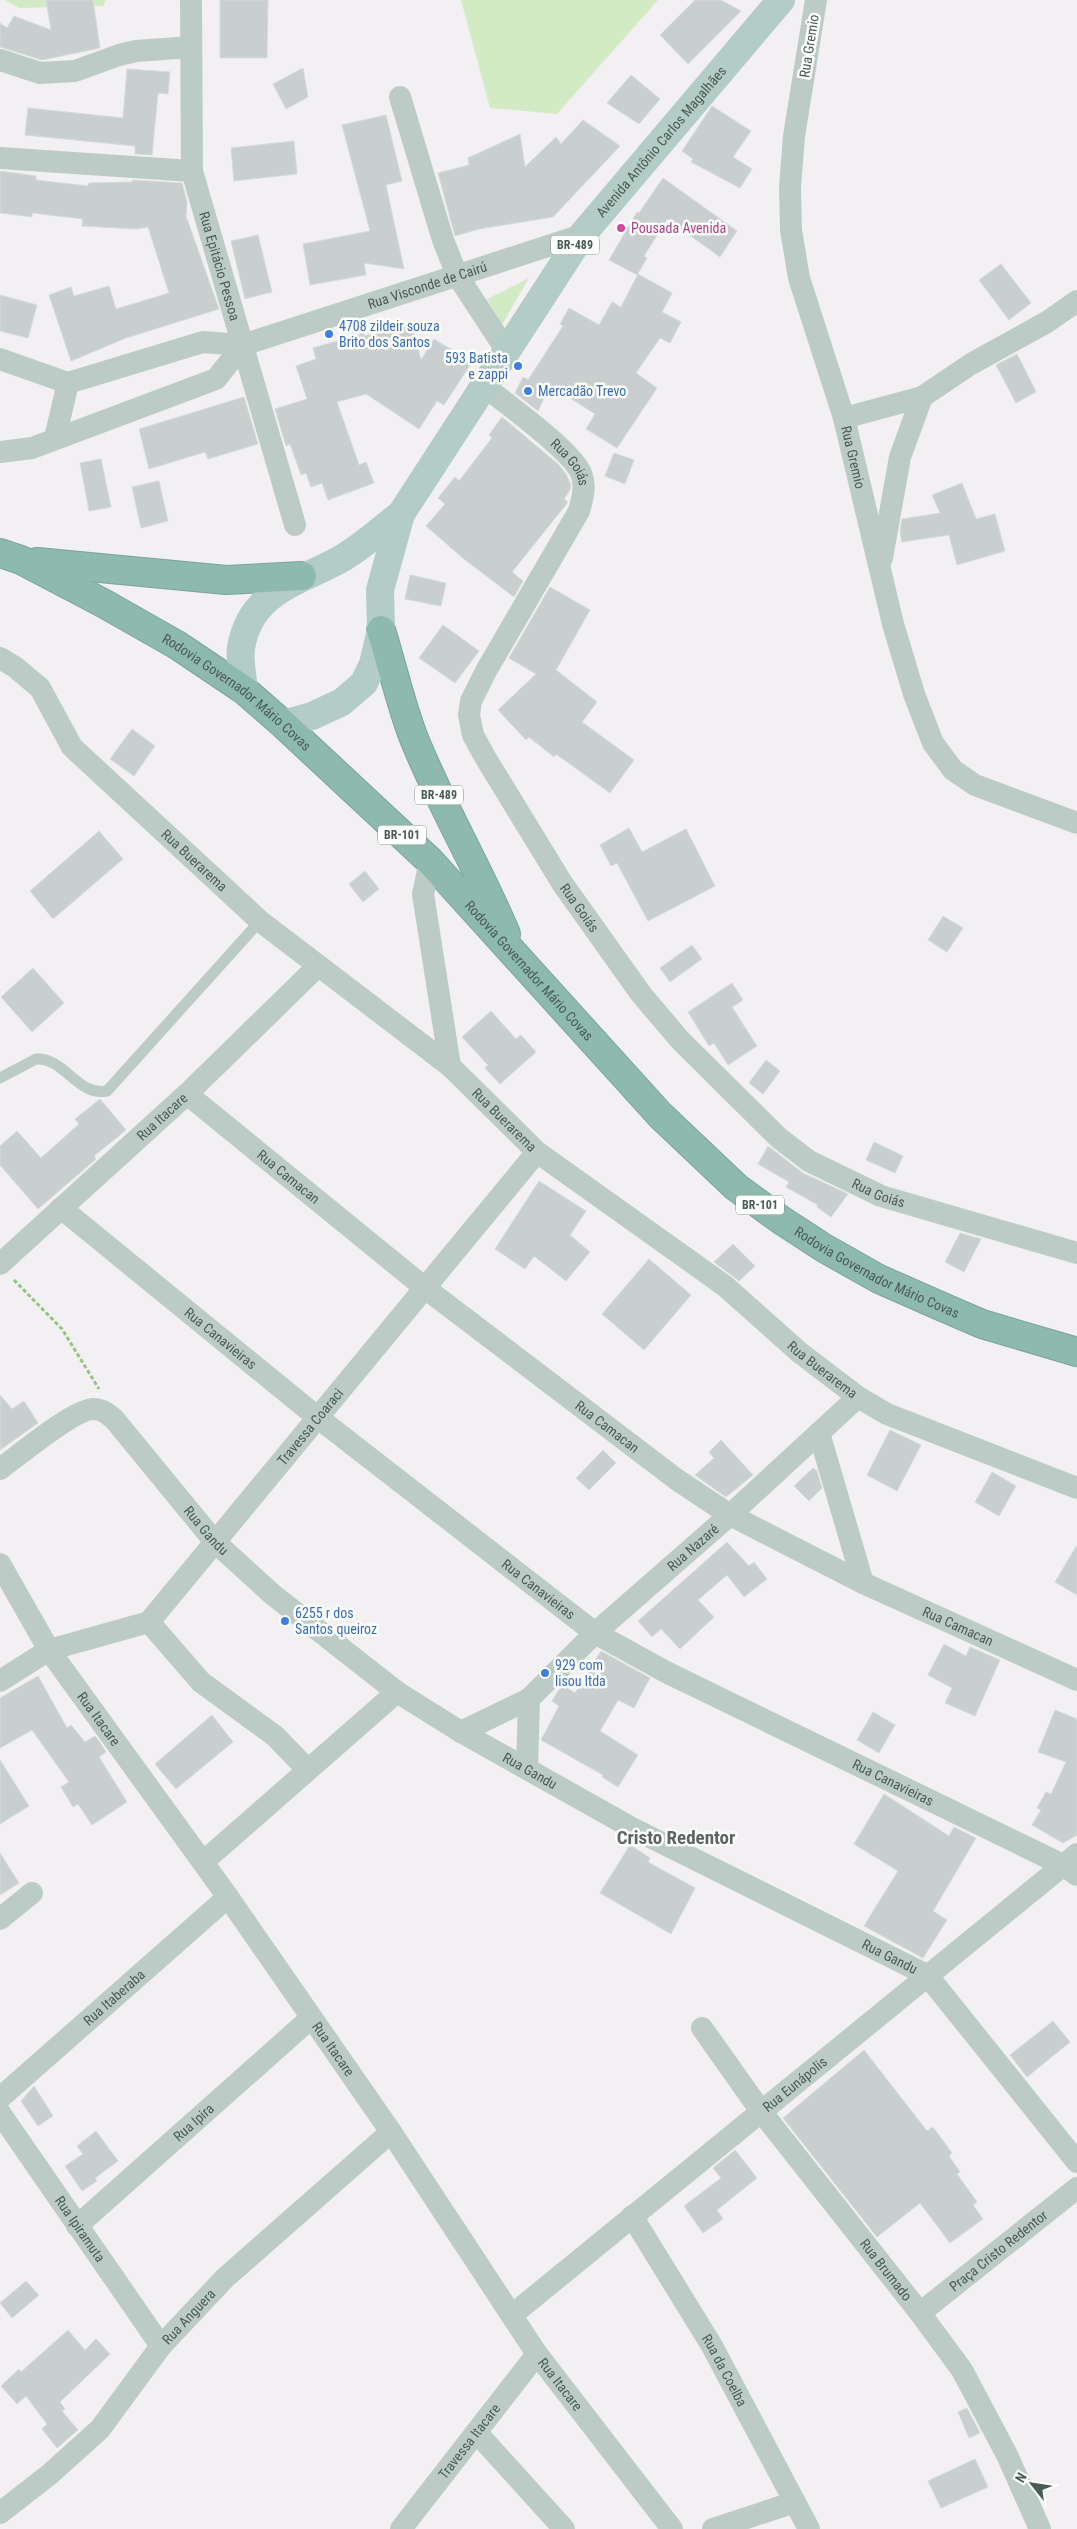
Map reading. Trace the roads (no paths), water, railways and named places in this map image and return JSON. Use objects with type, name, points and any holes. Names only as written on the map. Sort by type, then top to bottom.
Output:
[{"type":"highway","name":"BR-489","points":[[11,557],[226,580],[302,576]]},
{"type":"highway","name":"Rodovia Governador Mário Covas","points":[[11,557],[177,645],[244,690],[430,861],[660,1115],[736,1186],[781,1220],[824,1248],[871,1274],[938,1305],[982,1324],[1077,1352]]},
{"type":"highway","name":"BR-489","points":[[381,630],[413,735],[453,826],[489,894],[515,954]]},
{"type":"main road","name":"Avenida Antônio Carlos Magalhães","points":[[400,514],[582,235],[782,0]]},
{"type":"main road","name":"BR-489","points":[[244,690],[240,649],[251,619],[267,598],[302,576],[340,560],[400,514]]},
{"type":"main road","name":"BR-489","points":[[283,724],[312,716],[342,702],[364,682],[373,664],[381,630],[380,590],[400,514]]},
{"type":"main road","points":[[340,560],[364,571],[380,590]]},
{"type":"street","name":"Rua Epitácio Pessoa","points":[[191,0],[192,171],[295,525]]},
{"type":"street","name":"Rua Gremio","points":[[816,0],[794,136],[790,187],[791,230],[799,278],[844,418],[893,624],[914,694],[934,743],[953,770],[975,785],[1077,823]]},
{"type":"street","points":[[0,60],[40,73],[75,71],[127,53],[191,47]]},
{"type":"street","points":[[400,97],[443,240],[457,275],[506,350]]},
{"type":"street","points":[[0,158],[192,171]]},
{"type":"street","name":"Rua Visconde de Cairú","points":[[68,383],[203,342],[243,345],[582,235]]},
{"type":"street","points":[[844,418],[922,397],[971,364],[1047,322],[1077,301]]},
{"type":"street","points":[[0,452],[32,448],[216,379],[243,345]]},
{"type":"street","points":[[0,359],[68,383],[55,438]]},
{"type":"street","name":"Rua Goiás","points":[[484,386],[571,458],[582,476],[583,494],[579,511],[486,671],[471,701],[469,716],[473,735],[485,757],[562,883],[641,994],[680,1040],[779,1138],[809,1162],[881,1196],[1077,1252]]},
{"type":"street","points":[[880,566],[900,457],[922,397]]},
{"type":"street","name":"Rua Buerarema","points":[[0,658],[40,688],[72,747],[260,921],[450,1066],[537,1152],[725,1286],[799,1352],[858,1397],[887,1414],[1077,1488]]},
{"type":"street","points":[[430,861],[423,894],[450,1066]]},
{"type":"street","name":"Rua Itacare","points":[[3,1268],[61,1208],[187,1094],[318,966]]},
{"type":"street","name":"Rua Camacan","points":[[187,1094],[424,1288],[676,1479],[730,1515],[863,1582],[1077,1680]]},
{"type":"street","name":"Travessa Coaraci","points":[[149,1622],[537,1152]]},
{"type":"street","name":"Rua Canavieiras","points":[[61,1208],[318,1417],[595,1633],[666,1672],[1072,1865]]},
{"type":"street","name":"Rua Nazaré","points":[[461,1732],[529,1699],[595,1633],[730,1515],[858,1397]]},
{"type":"street","name":"Rua Gandu","points":[[0,1469],[71,1417],[87,1409],[105,1412],[114,1419],[215,1542],[272,1594],[397,1692],[461,1732],[632,1828],[927,1975],[1077,2162]]},
{"type":"street","points":[[818,1434],[863,1582]]},
{"type":"street","name":"Rua Itacare","points":[[0,1564],[49,1650],[228,1897],[392,2132],[537,2354],[672,2529]]},
{"type":"street","points":[[0,1681],[49,1650],[149,1622],[201,1682],[275,1736],[308,1769]]},
{"type":"street","points":[[203,1862],[397,1692]]},
{"type":"street","points":[[527,1768],[529,1699]]},
{"type":"street","name":"Rua Eunápolis","points":[[512,2315],[927,1975],[1072,1865]]},
{"type":"street","points":[[0,1919],[32,1893]]},
{"type":"street","name":"Rua Itaberaba","points":[[0,2098],[228,1897]]},
{"type":"street","name":"Rua Ipira","points":[[77,2226],[311,2018]]},
{"type":"street","name":"Rua Brumado","points":[[702,2028],[760,2110],[920,2313],[962,2370],[1007,2455],[1040,2529]]},
{"type":"street","name":"Rua Ipiramuta","points":[[0,2113],[161,2346]]},
{"type":"street","name":"Rua Anguera","points":[[0,2513],[50,2474],[100,2429],[161,2346],[225,2278],[392,2132]]},
{"type":"street","name":"Praça Cristo Redentor","points":[[920,2313],[1077,2188]]},
{"type":"street","name":"Rua da Coelba","points":[[632,2216],[712,2346],[808,2529]]},
{"type":"street","name":"Travessa Itacare","points":[[408,2526],[537,2354]]},
{"type":"street","points":[[477,2433],[564,2529]]},
{"type":"street","points":[[713,2529],[794,2502]]},
{"type":"lane","points":[[0,1078],[36,1058],[43,1058],[51,1061],[84,1087],[98,1093],[107,1091],[260,921]]},
{"type":"place","name":"Pousada Avenida","points":[[621,228]]},
{"type":"place","name":"4708 zildeir souza Brito dos Santos","points":[[329,334]]},
{"type":"place","name":"593 Batista e zappi","points":[[518,366]]},
{"type":"place","name":"Mercadão Trevo","points":[[528,391]]},
{"type":"place","name":"6255 r dos Santos queiroz","points":[[285,1621]]},
{"type":"place","name":"929 com lisou ltda","points":[[545,1673]]},
{"type":"district","name":"Cristo Redentor","points":[[676,1837]]}]
